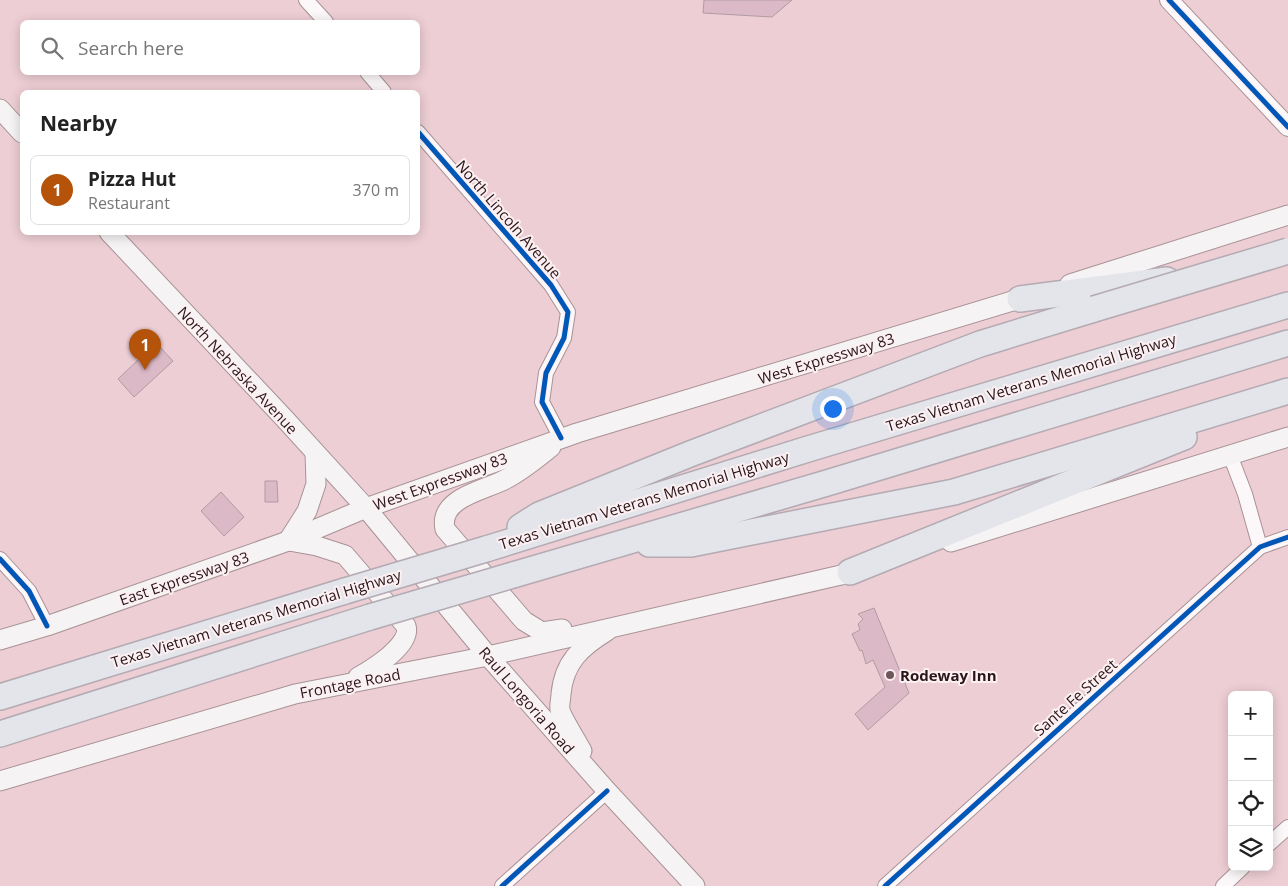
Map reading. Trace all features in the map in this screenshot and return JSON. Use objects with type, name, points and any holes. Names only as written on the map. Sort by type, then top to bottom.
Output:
[{"type":"highway","points":[[486,549],[539,515],[690,454],[980,344],[1288,251]]},
{"type":"highway","points":[[1020,299],[1288,262]]},
{"type":"highway","name":"Texas Vietnam Veterans Memorial Highway","points":[[0,697],[817,446],[1288,305]]},
{"type":"highway","points":[[0,734],[370,617],[827,483],[1288,343]]},
{"type":"highway","points":[[616,545],[690,544],[954,492],[1288,392]]},
{"type":"highway","points":[[850,572],[1052,491],[1288,392]]},
{"type":"highway","points":[[0,683],[248,620]]},
{"type":"highway","points":[[0,744],[133,693]]},
{"type":"main road","points":[[0,109],[20,131]]},
{"type":"main road","name":"West Expressway 83","points":[[366,508],[561,438],[1020,299],[1288,215]]},
{"type":"main road","name":"North Nebraska Avenue","points":[[112,235],[366,508]]},
{"type":"main road","points":[[850,572],[974,536],[1288,437]]},
{"type":"main road","points":[[561,438],[525,468],[504,481],[462,497],[450,508],[444,524],[445,529],[524,622],[530,626],[542,632],[594,625],[617,626]]},
{"type":"main road","points":[[316,453],[316,484],[307,511],[288,541],[317,546],[345,555],[407,628],[406,636],[398,647],[379,665],[346,684]]},
{"type":"main road","name":"East Expressway 83","points":[[0,640],[47,626],[288,541],[366,508]]},
{"type":"main road","name":"Raul Longoria Road","points":[[366,508],[488,656],[602,786],[695,886]]},
{"type":"main road","name":"Frontage Road","points":[[0,781],[296,694],[488,656],[850,572]]},
{"type":"main road","points":[[602,786],[560,710],[562,684],[573,658],[594,639],[617,626]]},
{"type":"street","points":[[306,0],[324,20]]},
{"type":"street","points":[[1169,0],[1288,127]]},
{"type":"street","points":[[370,75],[382,90]]},
{"type":"street","name":"North Lincoln Avenue","points":[[420,134],[552,285],[568,312],[564,338],[546,373],[542,402],[561,438]]},
{"type":"street","points":[[1230,454],[1245,494],[1260,547]]},
{"type":"street","name":"Sante Fe Street","points":[[885,886],[1260,547],[1288,537]]},
{"type":"street","points":[[0,559],[29,591],[47,626]]},
{"type":"street","points":[[502,886],[602,786]]},
{"type":"street","points":[[1273,840],[1288,827]]},
{"type":"street","points":[[1223,886],[1240,871]]},
{"type":"building","points":[[704,0],[792,0],[772,17],[703,13]]},
{"type":"building","points":[[156,343],[173,361],[134,397],[118,379]]},
{"type":"building","points":[[265,481],[277,481],[278,502],[265,502]]},
{"type":"building","points":[[221,492],[244,517],[224,536],[201,511]]},
{"type":"building","name":"Rodeway Inn","points":[[874,608],[909,693],[868,730],[855,714],[885,687],[873,660],[866,664],[862,650],[860,651],[852,634],[860,630],[858,624],[863,619],[858,614]]},
{"type":"cycle path","points":[[1169,0],[1288,127]]},
{"type":"cycle path","points":[[420,134],[551,285],[568,312],[564,338],[546,373],[542,402],[561,438]]},
{"type":"cycle path","points":[[885,886],[1260,547],[1288,537]]},
{"type":"cycle path","points":[[0,559],[29,591],[47,626]]},
{"type":"cycle path","points":[[502,886],[607,791]]},
{"type":"place","name":"Pizza Hut","points":[[145,370]]},
{"type":"place","name":"Rodeway Inn","points":[[890,675]]}]
